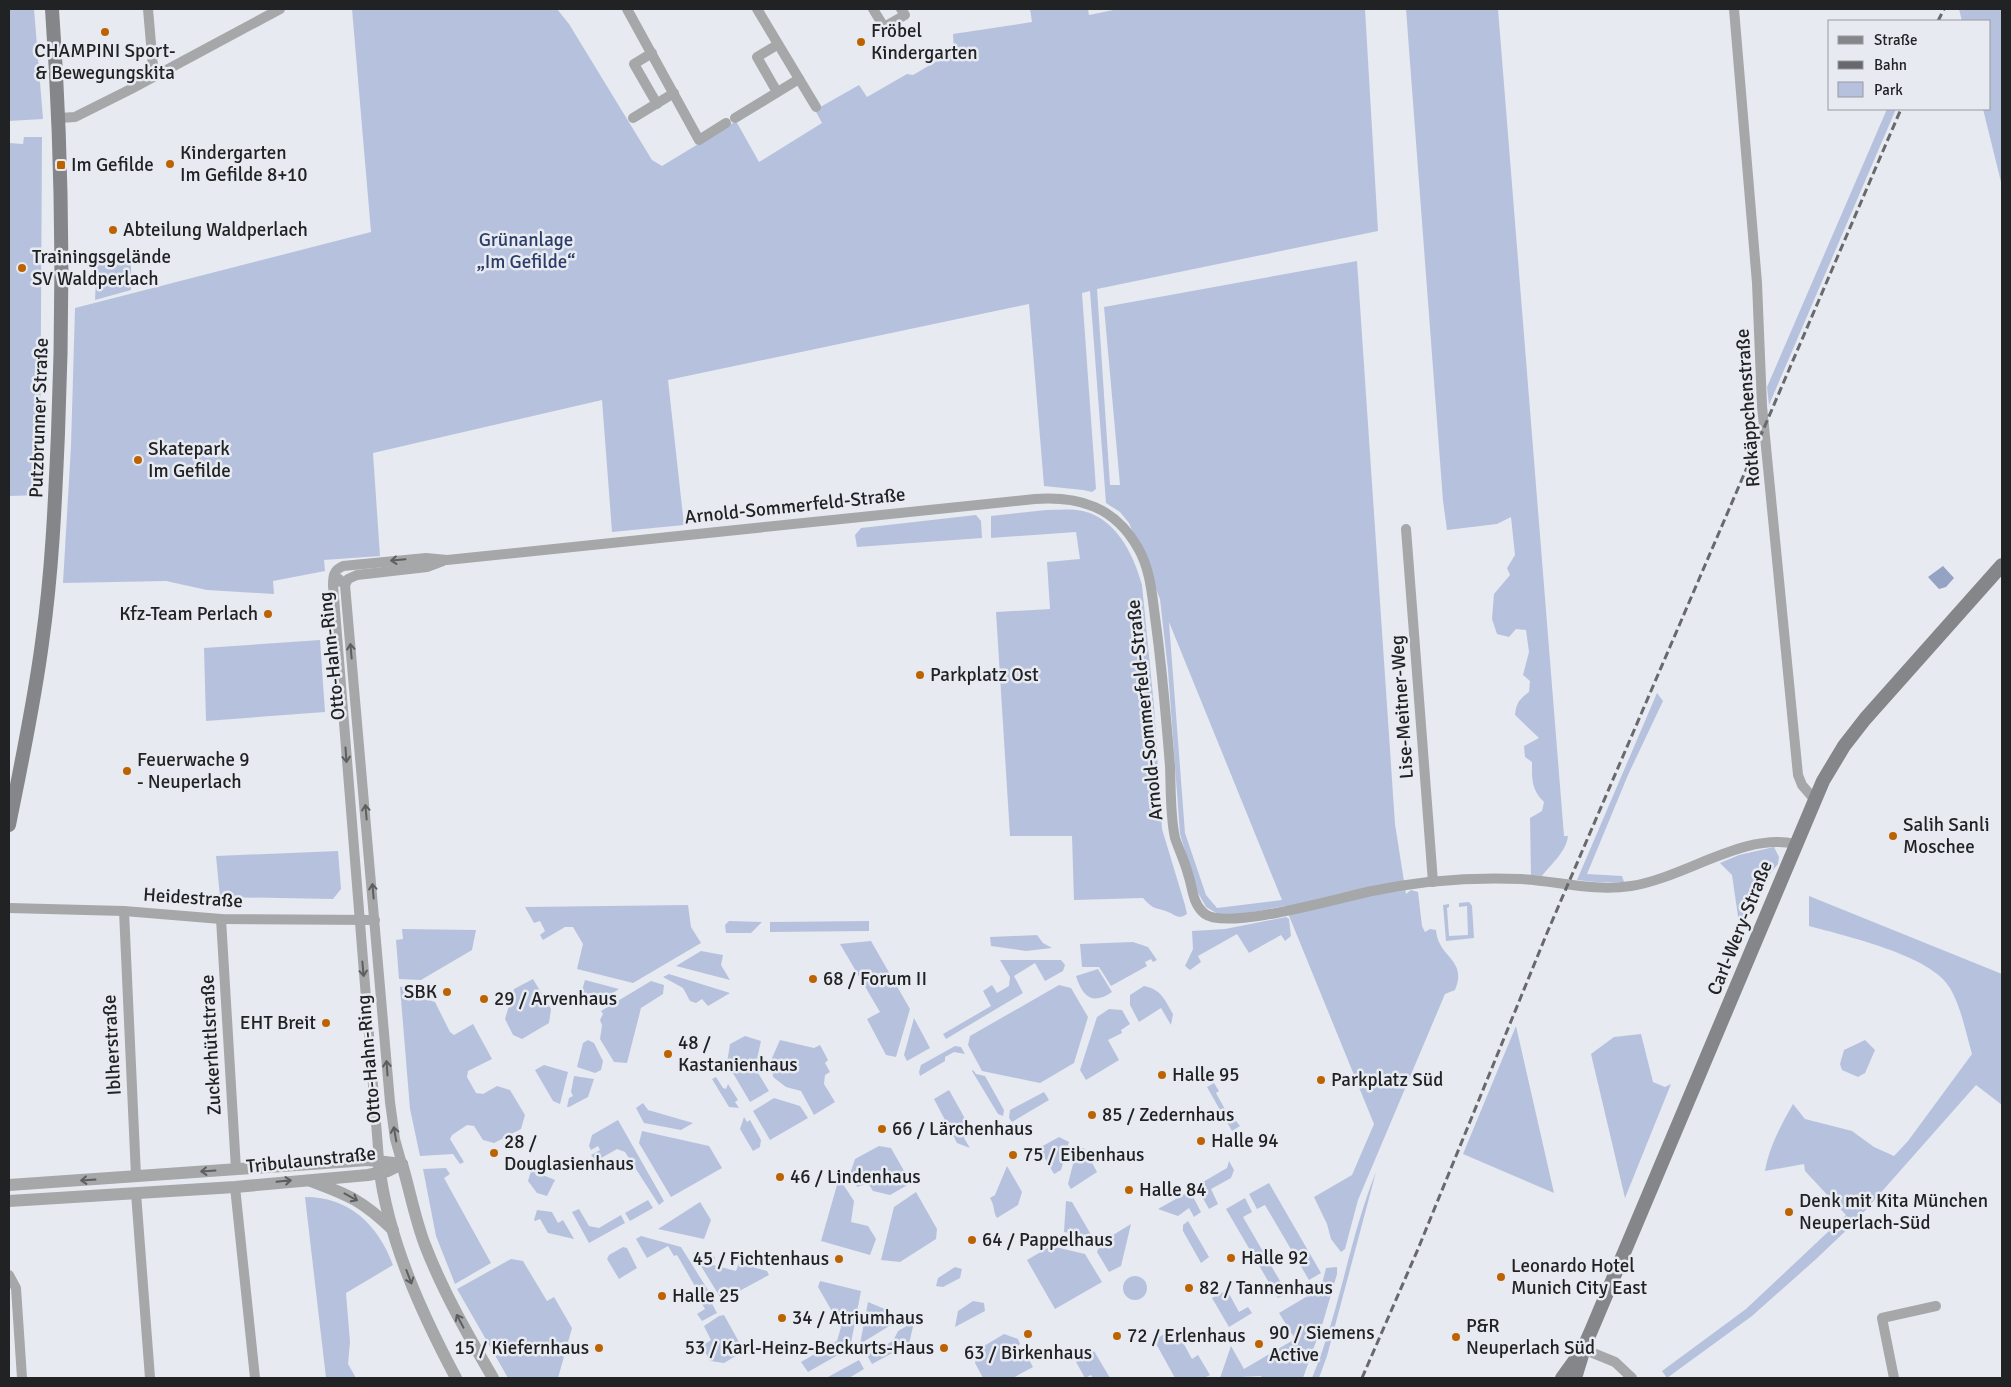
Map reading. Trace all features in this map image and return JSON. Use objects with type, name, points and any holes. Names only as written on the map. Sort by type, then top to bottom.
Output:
[{"type":"main road","name":"Putzbrunner Straße","points":[[9,825],[42,643],[52,550],[62,313],[59,118],[52,9]]},
{"type":"main road","name":"Carl-Wery-Straße","points":[[1562,1378],[1583,1349],[1814,799],[1831,765],[1854,733],[2002,565]]},
{"type":"main road","name":"Carl-Wery-Straße","points":[[1575,1378],[1580,1368],[1583,1349]]},
{"type":"street","points":[[148,9],[152,67],[156,76]]},
{"type":"street","points":[[59,118],[75,117],[280,9]]},
{"type":"street","points":[[627,9],[699,140],[799,79]]},
{"type":"street","points":[[757,9],[816,107]]},
{"type":"street","points":[[873,9],[884,27],[905,15],[901,9]]},
{"type":"street","name":"Rotkäppchenstraße","points":[[1734,9],[1757,284],[1762,406],[1798,775],[1802,785],[1814,799]]},
{"type":"street","points":[[777,45],[757,57],[777,92]]},
{"type":"street","points":[[652,53],[634,64],[656,104]]},
{"type":"street","points":[[633,118],[674,93]]},
{"type":"street","name":"Arnold-Sommerfeld-Straße","points":[[333,585],[333,575],[337,569],[343,566],[426,558],[447,560],[1035,499],[1065,498],[1080,500],[1098,508],[1120,524],[1139,548],[1146,566],[1162,667],[1175,837],[1189,877],[1194,899],[1200,909],[1208,916],[1236,919],[1295,909],[1374,890],[1432,882],[1523,879],[1583,887],[1624,886],[1669,876],[1765,841],[1795,844]]},
{"type":"street","name":"Lise-Meitner-Weg","points":[[1406,528],[1432,882]]},
{"type":"street","name":"Arnold-Sommerfeld-Straße","points":[[346,585],[348,579],[357,575],[427,567],[447,560]]},
{"type":"street","name":"Otto-Hahn-Ring","points":[[456,1378],[420,1305],[393,1230],[379,1166],[333,585],[339,579],[346,585],[390,1102],[395,1139],[418,1223],[434,1266],[444,1290],[493,1378]]},
{"type":"street","name":"Heidestraße","points":[[9,908],[124,912],[221,919],[375,920]]},
{"type":"street","name":"Iblherstraße","points":[[124,912],[136,1176]]},
{"type":"street","name":"Zuckerhütlstraße","points":[[221,919],[236,1170]]},
{"type":"street","name":"Tribulaunstraße","points":[[9,1185],[236,1170],[402,1164]]},
{"type":"street","name":"Tribulaunstraße","points":[[9,1201],[235,1187],[306,1179],[379,1166]]},
{"type":"street","points":[[306,1179],[346,1193],[363,1203],[393,1230]]},
{"type":"street","points":[[235,1187],[255,1378]]},
{"type":"street","points":[[136,1193],[150,1378]]},
{"type":"street","points":[[9,1276],[16,1288],[22,1378]]},
{"type":"street","points":[[1894,1378],[1882,1318],[1936,1306]]},
{"type":"street","points":[[1583,1349],[1615,1362],[1632,1378]]},
{"type":"green space","points":[[9,9],[34,9],[43,119],[9,121]]},
{"type":"green space","name":"Grünanlage „Im Gefilde“","points":[[352,9],[557,9],[569,24],[652,160],[662,166],[736,121],[759,162],[822,123],[815,110],[859,85],[867,97],[907,74],[913,75],[954,51],[953,34],[1032,22],[1030,9],[1088,9],[1089,15],[1118,9],[1365,9],[1378,231],[1097,289],[1110,485],[1120,485],[1104,307],[1357,261],[1395,824],[1406,894],[1411,890],[1418,892],[1422,926],[1425,932],[1430,929],[1436,930],[1442,947],[1458,971],[1458,980],[1455,990],[1445,994],[1358,1200],[1345,1249],[1341,1252],[1331,1239],[1327,1224],[1314,1197],[1352,1175],[1374,1124],[1285,906],[1236,915],[1218,914],[1206,907],[1196,889],[1180,834],[1168,670],[1160,599],[1129,523],[1120,512],[1106,503],[1090,291],[1082,293],[1096,489],[1092,492],[1044,486],[1029,304],[668,380],[684,525],[612,532],[602,400],[373,453],[380,556],[324,560],[325,571],[273,581],[274,594],[207,590],[166,581],[63,583],[71,446],[75,308],[371,232]],"holes":[[[1169,622],[1282,900],[1217,908],[1206,895],[1185,833]]]},
{"type":"green space","points":[[1406,9],[1498,9],[1564,836],[1568,836],[1562,852],[1542,876],[1531,875],[1530,818],[1542,811],[1544,802],[1534,788],[1532,762],[1525,757],[1524,746],[1539,738],[1515,715],[1519,702],[1529,692],[1530,681],[1523,675],[1529,652],[1526,630],[1516,629],[1509,637],[1497,634],[1492,619],[1494,594],[1510,575],[1507,568],[1515,555],[1511,517],[1497,524],[1447,530],[1443,501]]},
{"type":"green space","points":[[1959,9],[2002,9],[2002,186],[1983,110],[1991,110],[1991,20],[1962,20]]},
{"type":"green space","points":[[1887,110],[1896,110],[1769,405],[1767,387]]},
{"type":"green space","points":[[24,137],[42,137],[40,495],[9,496],[9,143],[23,144]]},
{"type":"green space","points":[[97,258],[131,258],[131,290],[95,300]]},
{"type":"green space","points":[[1046,510],[1077,510],[1090,513],[1102,519],[1120,537],[1133,560],[1142,585],[1154,706],[1162,829],[1187,914],[1181,917],[1153,907],[1143,898],[1074,900],[1072,836],[1010,836],[996,612],[1050,609],[1047,562],[1080,559],[1076,532],[991,538],[991,516]]},
{"type":"green space","points":[[976,515],[981,521],[982,538],[857,547],[855,535],[861,528]]},
{"type":"green space","points":[[320,640],[325,712],[206,721],[204,648]]},
{"type":"green space","points":[[1657,693],[1663,701],[1628,775],[1587,874],[1622,876],[1624,882],[1577,880]]},
{"type":"green space","points":[[1774,847],[1779,857],[1778,864],[1756,891],[1740,930],[1732,875],[1720,863],[1739,855]]},
{"type":"green space","points":[[338,851],[341,889],[333,899],[220,897],[216,856]]},
{"type":"green space","points":[[1809,896],[2002,974],[2002,1105],[1976,1085],[1854,1223],[1815,1260],[1752,1316],[1667,1378],[1662,1371],[1746,1309],[1846,1215],[1805,1171],[1804,1164],[1765,1171],[1772,1145],[1793,1104],[1805,1119],[1852,1131],[1874,1147],[1894,1156],[1908,1141],[1972,1054],[1957,1003],[1950,988],[1940,976],[1925,966],[1886,948],[1809,926]]},
{"type":"green space","points":[[1469,902],[1472,906],[1474,938],[1446,941],[1443,905],[1449,904],[1447,908],[1449,936],[1468,935],[1467,906],[1459,907],[1459,903]]},
{"type":"green space","points":[[688,905],[691,927],[701,943],[633,983],[577,969],[583,944],[573,927],[565,927],[543,940],[540,935],[545,931],[540,921],[534,923],[525,907]]},
{"type":"green space","points":[[1286,917],[1289,919],[1291,936],[1285,941],[1281,935],[1249,953],[1237,934],[1198,956],[1201,962],[1190,970],[1185,966],[1193,949],[1192,931],[1225,929]]},
{"type":"green space","points":[[729,921],[762,922],[751,933],[726,933],[725,925]]},
{"type":"green space","points":[[869,921],[869,931],[770,932],[770,922]]},
{"type":"green space","points":[[402,929],[476,930],[472,950],[421,980],[399,979],[396,940],[403,939]]},
{"type":"green space","points":[[1037,935],[1043,943],[1052,948],[1026,951],[991,946],[990,937]]},
{"type":"green space","points":[[871,941],[910,1009],[896,1057],[886,1055],[867,1019],[880,1012],[840,944]]},
{"type":"green space","points":[[1133,942],[1148,947],[1157,960],[1153,962],[1151,959],[1145,962],[1147,966],[1111,986],[1099,967],[1082,967],[1080,944]]},
{"type":"green space","points":[[701,951],[723,955],[721,965],[730,980],[676,966]]},
{"type":"green space","points":[[1000,960],[1061,960],[1065,965],[1063,971],[1045,981],[1035,963],[1014,976],[1023,993],[946,1039],[943,1034],[991,1006],[983,991],[992,985],[997,993],[1009,986],[1010,977]]},
{"type":"green space","points":[[1098,969],[1112,992],[1099,998],[1094,998],[1085,994],[1076,976]]},
{"type":"green space","points":[[669,974],[730,993],[708,1006],[702,999],[696,1003],[690,1001],[683,988],[663,977]]},
{"type":"green space","points":[[533,979],[551,1009],[549,1023],[522,1039],[513,1035],[505,1019],[514,989]]},
{"type":"green space","points":[[585,980],[619,989],[597,1003],[586,1000],[582,990]]},
{"type":"green space","points":[[651,981],[664,985],[663,994],[641,1008],[627,1063],[614,1062],[600,1039],[602,1025],[600,1020],[603,1014],[601,1011]]},
{"type":"green space","points":[[420,984],[429,1000],[435,1002],[450,1032],[454,1035],[473,1024],[492,1059],[468,1071],[467,1077],[476,1093],[483,1094],[497,1086],[510,1090],[525,1115],[521,1129],[494,1143],[483,1140],[474,1126],[467,1125],[452,1135],[450,1139],[464,1162],[460,1164],[453,1154],[420,1156],[410,1109],[400,987]]},
{"type":"green space","points":[[1059,985],[1071,988],[1088,1017],[1074,1063],[1040,1083],[982,1071],[968,1045],[970,1036]]},
{"type":"green space","points":[[1144,986],[1159,992],[1165,1000],[1173,1014],[1171,1025],[1161,1008],[1139,1022],[1130,1005],[1130,995]]},
{"type":"green space","points":[[1109,1009],[1122,1010],[1130,1024],[1121,1030],[1122,1033],[1108,1040],[1119,1060],[1086,1080],[1080,1070],[1097,1017]]},
{"type":"green space","points":[[914,1018],[930,1048],[907,1061],[904,1055]]},
{"type":"green space","points":[[1516,1026],[1554,1193],[1463,1154]]},
{"type":"green space","points":[[1641,1034],[1653,1082],[1665,1087],[1671,1084],[1625,1198],[1591,1054],[1614,1037]]},
{"type":"green space","points":[[745,1036],[761,1041],[755,1068],[769,1091],[750,1102],[727,1063],[730,1044]]},
{"type":"green space","points":[[588,1040],[594,1043],[603,1061],[601,1070],[595,1073],[577,1067],[583,1043]]},
{"type":"green space","points":[[780,1040],[814,1048],[820,1045],[828,1060],[825,1063],[830,1072],[825,1075],[824,1084],[835,1102],[814,1115],[801,1091],[786,1087],[773,1077],[772,1058]]},
{"type":"green space","points":[[1865,1040],[1875,1050],[1865,1073],[1858,1077],[1842,1070],[1840,1064],[1844,1050]]},
{"type":"green space","points":[[955,1046],[961,1047],[965,1054],[954,1052],[945,1057],[945,1061],[920,1076],[921,1065]]},
{"type":"green space","points":[[544,1065],[568,1072],[560,1104],[553,1101],[535,1070]]},
{"type":"green space","points":[[973,1070],[976,1074],[985,1076],[1004,1110],[1003,1116],[998,1114]]},
{"type":"green space","points":[[574,1076],[594,1079],[588,1097],[567,1107],[569,1098],[573,1096],[571,1092]]},
{"type":"green space","points":[[716,1077],[723,1088],[726,1089],[728,1084],[738,1100],[735,1102],[739,1108],[729,1107],[712,1079]]},
{"type":"green space","points":[[1214,1083],[1219,1091],[1216,1093],[1232,1122],[1236,1121],[1240,1126],[1232,1131],[1207,1087]]},
{"type":"green space","points":[[949,1090],[968,1124],[964,1138],[970,1148],[957,1143],[934,1099]]},
{"type":"green space","points":[[1044,1092],[1049,1100],[1012,1122],[1009,1118],[1010,1110]]},
{"type":"green space","points":[[774,1098],[800,1106],[808,1118],[770,1140],[753,1111]]},
{"type":"green space","points":[[643,1103],[648,1110],[693,1123],[681,1130],[644,1123],[636,1108]]},
{"type":"green space","points":[[744,1117],[747,1122],[750,1120],[761,1140],[760,1147],[753,1151],[740,1129]]},
{"type":"green space","points":[[618,1120],[664,1201],[659,1205],[625,1152],[617,1149],[596,1161],[591,1155],[600,1150],[598,1146],[591,1150],[589,1146],[592,1135]]},
{"type":"green space","points":[[642,1131],[709,1146],[722,1168],[671,1197],[639,1143]]},
{"type":"green space","points":[[1059,1137],[1069,1142],[1061,1170],[1054,1174],[1039,1148]]},
{"type":"green space","points":[[879,1146],[891,1148],[911,1183],[890,1195],[873,1191],[868,1183],[857,1187],[850,1174],[855,1159]]},
{"type":"green space","points":[[1077,1148],[1084,1148],[1097,1172],[1071,1189],[1068,1184]]},
{"type":"green space","points":[[1229,1161],[1234,1170],[1231,1178],[1211,1189],[1218,1204],[1209,1209],[1196,1186],[1227,1168]]},
{"type":"green space","points":[[1007,1166],[1022,1192],[1018,1205],[997,1218],[990,1198],[995,1195]]},
{"type":"green space","points":[[540,1167],[544,1168],[543,1175],[555,1180],[547,1196],[537,1193],[528,1181],[531,1171]]},
{"type":"green space","points":[[446,1168],[450,1174],[444,1178],[491,1263],[455,1284],[436,1236],[423,1169]]},
{"type":"green space","points":[[1376,1172],[1327,1356],[1319,1378],[1312,1378],[1322,1353],[1359,1223]]},
{"type":"green space","points":[[839,1178],[854,1201],[851,1222],[868,1226],[876,1239],[870,1255],[821,1241]]},
{"type":"green space","points":[[1269,1183],[1321,1273],[1309,1280],[1265,1205],[1257,1209],[1249,1194]]},
{"type":"green space","points":[[1190,1191],[1201,1212],[1194,1217],[1189,1208],[1178,1216],[1158,1209]]},
{"type":"green space","points":[[916,1192],[937,1229],[936,1239],[900,1262],[881,1260],[894,1207]]},
{"type":"green space","points":[[305,1197],[321,1198],[336,1202],[360,1216],[379,1238],[393,1265],[346,1293],[350,1342],[348,1364],[356,1378],[326,1378]]},
{"type":"green space","points":[[1245,1198],[1252,1212],[1243,1217],[1287,1293],[1278,1298],[1226,1209]]},
{"type":"green space","points":[[648,1200],[653,1208],[630,1221],[625,1213]]},
{"type":"green space","points":[[1066,1201],[1072,1202],[1093,1238],[1064,1232]]},
{"type":"green space","points":[[700,1202],[711,1220],[704,1239],[658,1229]]},
{"type":"green space","points":[[579,1209],[589,1226],[599,1228],[621,1215],[625,1223],[589,1243],[572,1212]]},
{"type":"green space","points":[[537,1210],[552,1212],[558,1223],[563,1220],[574,1239],[548,1233],[540,1219],[534,1220]]},
{"type":"green space","points":[[1188,1221],[1209,1257],[1201,1263],[1183,1231],[1183,1225]]},
{"type":"green space","points":[[1131,1224],[1121,1266],[1109,1272],[1097,1252],[1100,1243]]},
{"type":"green space","points":[[641,1236],[681,1247],[713,1298],[710,1300],[717,1313],[702,1321],[697,1314],[705,1309],[702,1304],[704,1302],[677,1255],[674,1256],[668,1246],[647,1258],[636,1239]]},
{"type":"green space","points":[[1051,1246],[1085,1254],[1102,1282],[1055,1309],[1027,1260]]},
{"type":"green space","points":[[623,1247],[627,1248],[637,1268],[619,1279],[607,1259],[609,1255]]},
{"type":"green space","points":[[693,1253],[715,1257],[713,1265],[736,1271],[739,1263],[767,1271],[769,1275],[730,1296],[720,1297]]},
{"type":"green space","points":[[511,1259],[523,1261],[547,1301],[554,1297],[572,1328],[558,1378],[508,1378],[457,1289]]},
{"type":"green space","points":[[955,1267],[962,1269],[960,1278],[943,1287],[936,1286],[938,1278]]},
{"type":"green space","points":[[1337,1267],[1337,1274],[1323,1322],[1303,1378],[1262,1378],[1261,1376],[1220,1378],[1231,1346],[1244,1369],[1295,1339],[1279,1313],[1321,1288],[1326,1268]]},
{"type":"green space","points":[[1135,1276],[1140,1277],[1146,1283],[1146,1293],[1140,1299],[1135,1300],[1130,1299],[1124,1293],[1123,1288],[1124,1283],[1130,1277]]},
{"type":"green space","points":[[820,1281],[861,1291],[850,1348],[808,1372],[801,1362],[837,1341],[841,1327],[818,1287]]},
{"type":"green space","points":[[1227,1290],[1239,1312],[1248,1307],[1252,1313],[1229,1327],[1212,1298]]},
{"type":"green space","points":[[973,1301],[984,1303],[985,1311],[955,1327],[958,1311]]},
{"type":"green space","points":[[868,1302],[904,1317],[860,1344]]},
{"type":"green space","points":[[724,1315],[744,1351],[724,1363],[710,1361],[702,1346],[711,1340],[704,1326],[719,1316]]},
{"type":"green space","points":[[914,1322],[909,1344],[872,1364],[867,1355],[893,1341],[898,1331]]},
{"type":"green space","points":[[1175,1328],[1192,1359],[1198,1355],[1210,1375],[1204,1378],[1175,1378],[1154,1340]]},
{"type":"green space","points":[[1004,1334],[1018,1339],[1020,1344],[1015,1348],[1014,1354],[1021,1359],[1027,1356],[1033,1367],[1013,1378],[983,1378],[975,1363],[979,1349]]},
{"type":"green space","points":[[1094,1351],[1110,1378],[1093,1378],[1091,1375],[1085,1378],[1076,1362]]},
{"type":"green space","points":[[859,1360],[864,1369],[849,1378],[816,1378],[828,1377]]},
{"type":"shaded area","points":[[1943,566],[1954,578],[1946,587],[1939,589],[1928,577]]},
{"type":"railway","points":[[1938,20],[1944,9]]},
{"type":"railway","points":[[1362,1378],[1418,1249],[1547,933],[1901,110]]},
{"type":"place","name":"CHAMPINI Sport- & Bewegungskita","points":[[105,32]]},
{"type":"place","name":"Fröbel Kindergarten","points":[[861,42]]},
{"type":"place","name":"Kindergarten Im Gefilde 8+10","points":[[170,164]]},
{"type":"place","name":"Im Gefilde","points":[[61,165]]},
{"type":"place","name":"Abteilung Waldperlach","points":[[113,230]]},
{"type":"place","name":"Trainingsgelände SV Waldperlach","points":[[22,268]]},
{"type":"place","name":"Skatepark Im Gefilde","points":[[138,460]]},
{"type":"place","name":"Kfz-Team Perlach","points":[[268,614]]},
{"type":"place","name":"Parkplatz Ost","points":[[920,675]]},
{"type":"place","name":"Feuerwache 9 - Neuperlach","points":[[127,771]]},
{"type":"place","name":"Salih Sanli Moschee","points":[[1893,836]]},
{"type":"place","name":"68 / Forum II","points":[[813,979]]},
{"type":"place","name":"SBK","points":[[447,992]]},
{"type":"place","name":"29 / Arvenhaus","points":[[484,999]]},
{"type":"place","name":"EHT Breit","points":[[326,1023]]},
{"type":"place","name":"48 / Kastanienhaus","points":[[668,1054]]},
{"type":"place","name":"Halle 95","points":[[1162,1075]]},
{"type":"place","name":"Parkplatz Süd","points":[[1321,1080]]},
{"type":"place","name":"85 / Zedernhaus","points":[[1092,1115]]},
{"type":"place","name":"66 / Lärchenhaus","points":[[882,1129]]},
{"type":"place","name":"Halle 94","points":[[1201,1141]]},
{"type":"place","name":"28 / Douglasienhaus","points":[[494,1153]]},
{"type":"place","name":"75 / Eibenhaus","points":[[1013,1155]]},
{"type":"place","name":"46 / Lindenhaus","points":[[780,1177]]},
{"type":"place","name":"Halle 84","points":[[1129,1190]]},
{"type":"place","name":"Denk mit Kita München Neuperlach-Süd","points":[[1789,1212]]},
{"type":"place","name":"64 / Pappelhaus","points":[[972,1240]]},
{"type":"place","name":"Halle 92","points":[[1231,1258]]},
{"type":"place","name":"45 / Fichtenhaus","points":[[839,1259]]},
{"type":"place","name":"Leonardo Hotel Munich City East","points":[[1501,1277]]},
{"type":"place","name":"82 / Tannenhaus","points":[[1189,1288]]},
{"type":"place","name":"Halle 25","points":[[662,1296]]},
{"type":"place","name":"34 / Atriumhaus","points":[[782,1318]]},
{"type":"place","name":"63 / Birkenhaus","points":[[1028,1334]]},
{"type":"place","name":"72 / Erlenhaus","points":[[1117,1336]]},
{"type":"place","name":"P&R Neuperlach Süd","points":[[1456,1337]]},
{"type":"place","name":"90 / Siemens Active","points":[[1259,1344]]},
{"type":"place","name":"15 / Kiefernhaus","points":[[599,1348]]},
{"type":"place","name":"53 / Karl-Heinz-Beckurts-Haus","points":[[944,1348]]}]
